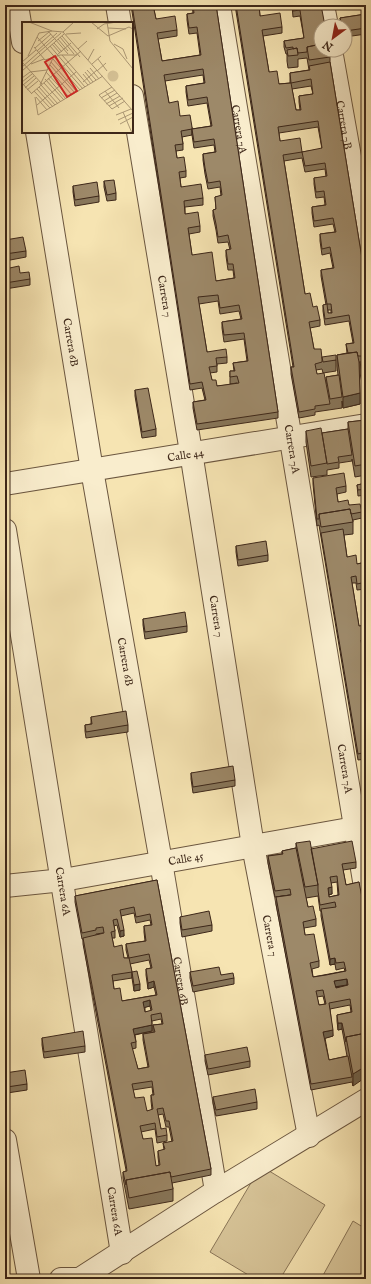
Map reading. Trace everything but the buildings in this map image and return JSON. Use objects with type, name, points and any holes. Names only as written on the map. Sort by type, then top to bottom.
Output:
[{"type":"street","points":[[17,5],[22,36]]},
{"type":"street","points":[[117,5],[120,22]]},
{"type":"street","name":"Carrera 7A","points":[[219,5],[290,437],[360,827],[366,893]]},
{"type":"street","points":[[323,5],[325,18]]},
{"type":"street","name":"Carrera 7B","points":[[332,58],[366,247]]},
{"type":"street","name":"Carrera 7","points":[[133,102],[192,452],[253,846],[309,1136]]},
{"type":"street","name":"Carrera 6B","points":[[37,133],[92,470],[161,862],[216,1191]]},
{"type":"street","name":"Calle 44","points":[[5,484],[192,452],[366,425]]},
{"type":"street","name":"Carrera 6A","points":[[5,530],[63,880],[122,1253]]},
{"type":"street","name":"Calle 45","points":[[5,886],[63,880],[360,827]]},
{"type":"street","points":[[76,1279],[122,1253],[216,1191],[309,1136],[366,1100]]},
{"type":"street","points":[[5,1140],[28,1279]]},
{"type":"shaded area","points":[[261,1166],[325,1205],[280,1279],[255,1279],[210,1252]]},
{"type":"shaded area","points":[[353,1221],[366,1229],[366,1279],[321,1279]]}]
